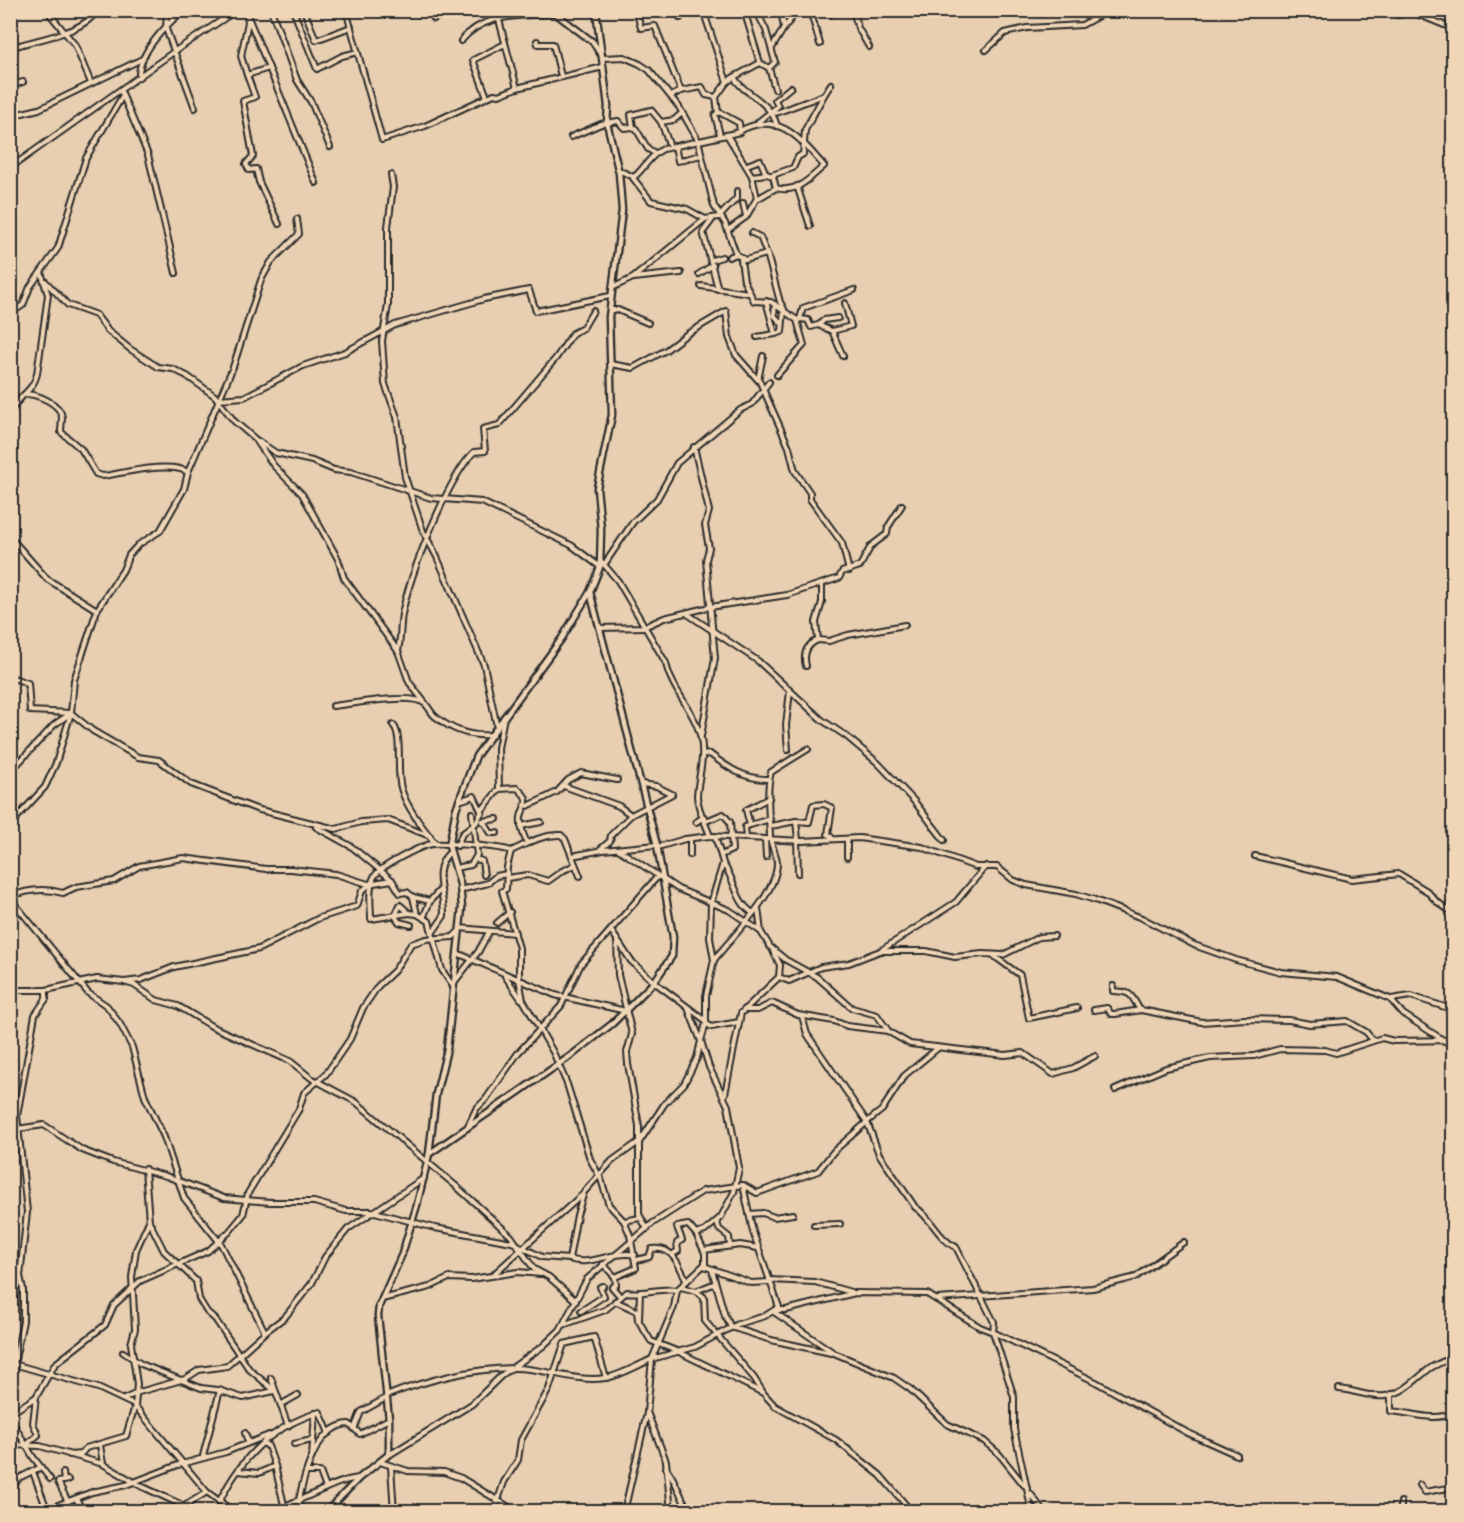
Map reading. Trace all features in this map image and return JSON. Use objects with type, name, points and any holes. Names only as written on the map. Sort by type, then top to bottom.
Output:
[{"type":"street","points":[[13,47],[57,33],[66,33],[92,20],[98,10]]},
{"type":"street","points":[[167,10],[166,29],[195,108]]},
{"type":"street","points":[[10,116],[39,109],[142,58],[184,10]]},
{"type":"street","points":[[10,168],[122,93],[175,51],[223,22],[237,10]]},
{"type":"street","points":[[271,10],[297,80],[311,102],[330,147]]},
{"type":"street","points":[[293,10],[317,69],[342,56],[358,52]]},
{"type":"street","points":[[304,10],[316,40],[351,27]]},
{"type":"street","points":[[355,10],[346,12],[374,121],[382,140],[425,126],[487,97],[561,76],[604,67]]},
{"type":"street","points":[[434,19],[446,10]]},
{"type":"street","points":[[596,10],[604,67],[608,123],[618,170],[622,210],[609,310],[612,415],[597,489],[601,564]]},
{"type":"street","points":[[636,10],[641,28],[655,26],[681,91]]},
{"type":"street","points":[[678,10],[680,18]]},
{"type":"street","points":[[702,10],[727,82]]},
{"type":"street","points":[[744,10],[760,63],[769,68],[775,89]]},
{"type":"street","points":[[756,10],[766,30],[775,62],[769,68]]},
{"type":"street","points":[[782,10],[783,29]]},
{"type":"street","points":[[771,48],[798,10]]},
{"type":"street","points":[[810,10],[820,44]]},
{"type":"street","points":[[853,10],[858,28],[868,47]]},
{"type":"street","points":[[986,50],[1005,33],[1027,28],[1082,25],[1109,10]]},
{"type":"street","points":[[246,11],[316,183]]},
{"type":"street","points":[[246,11],[248,22],[241,56],[255,98],[243,101],[253,156],[246,164],[249,170],[256,169],[259,182],[279,224]]},
{"type":"street","points":[[461,41],[468,31],[498,16],[555,11],[593,42],[602,58]]},
{"type":"street","points":[[1398,15],[1412,12],[1454,29]]},
{"type":"street","points":[[50,13],[66,33],[85,64],[91,83]]},
{"type":"street","points":[[498,16],[517,88]]},
{"type":"street","points":[[10,34],[14,52],[10,54]]},
{"type":"street","points":[[537,41],[538,44],[553,44],[561,76]]},
{"type":"street","points":[[487,97],[473,60],[505,44]]},
{"type":"street","points":[[602,58],[624,57],[649,70],[671,96],[692,127],[711,198],[728,230],[736,254],[741,260],[749,293],[754,301],[775,304],[799,320],[808,320],[811,327],[824,320],[837,318]]},
{"type":"street","points":[[139,78],[142,58]]},
{"type":"street","points":[[720,135],[714,120],[718,113],[716,97],[727,82],[760,63]]},
{"type":"street","points":[[247,75],[269,68]]},
{"type":"street","points":[[734,77],[771,111],[777,126]]},
{"type":"street","points":[[10,86],[23,82]]},
{"type":"street","points":[[752,176],[771,176],[793,168],[798,157],[803,154],[805,130],[831,84]]},
{"type":"street","points":[[671,96],[681,91],[702,87],[706,95],[716,97]]},
{"type":"street","points":[[633,178],[642,171],[645,163],[655,153],[673,146],[727,135],[758,123],[778,106],[775,100],[791,87]]},
{"type":"street","points":[[10,314],[23,305],[58,248],[86,158],[122,93]]},
{"type":"street","points":[[122,93],[148,155],[176,273]]},
{"type":"street","points":[[771,111],[776,113],[824,95]]},
{"type":"street","points":[[655,153],[648,149],[633,127],[631,115],[651,110],[661,122],[678,161],[701,155]]},
{"type":"street","points":[[661,122],[674,120],[682,113]]},
{"type":"street","points":[[718,113],[738,121],[740,131]]},
{"type":"street","points":[[571,137],[618,121],[624,128],[633,127]]},
{"type":"street","points":[[728,230],[746,217],[757,199],[776,188],[783,190],[806,182],[824,166],[805,143],[777,126],[758,123]]},
{"type":"street","points":[[727,135],[747,165],[757,199]]},
{"type":"street","points":[[747,165],[760,160],[776,188]]},
{"type":"street","points":[[618,170],[633,178],[651,201],[692,210],[705,219],[712,219]]},
{"type":"street","points":[[391,175],[393,187],[388,227],[389,291],[382,355],[385,384],[397,417],[405,477],[427,540],[437,557],[484,665],[497,727]]},
{"type":"street","points":[[797,186],[810,226]]},
{"type":"street","points":[[718,288],[703,232],[712,219],[737,198],[737,191]]},
{"type":"street","points":[[743,203],[746,217]]},
{"type":"street","points":[[10,825],[45,787],[71,713],[74,680],[97,610],[123,570],[129,555],[138,545],[160,531],[184,489],[188,472],[233,367],[261,280],[271,262],[299,234],[297,219]]},
{"type":"street","points":[[611,288],[633,278],[705,219]]},
{"type":"street","points":[[752,233],[760,237],[784,309],[782,332],[757,337]]},
{"type":"street","points":[[729,256],[736,254]]},
{"type":"street","points":[[741,260],[767,254]]},
{"type":"street","points":[[699,274],[722,257]]},
{"type":"street","points":[[10,414],[16,401],[34,386],[37,374],[48,295],[41,273]]},
{"type":"street","points":[[633,278],[681,273]]},
{"type":"street","points":[[45,281],[68,305],[96,315],[108,331],[130,349],[158,367],[173,369],[187,376],[218,399],[234,421],[255,440],[276,453],[312,460],[325,467],[351,472],[411,491],[446,499],[482,502],[571,545],[601,564],[618,581],[666,663],[668,675],[680,692],[701,737]]},
{"type":"street","points":[[701,286],[749,293]]},
{"type":"street","points":[[218,399],[244,397],[303,366],[345,352],[395,325],[472,303],[529,290],[536,311],[610,297]]},
{"type":"street","points":[[777,375],[804,345],[799,320],[802,308],[854,290]]},
{"type":"street","points":[[766,301],[775,334]]},
{"type":"street","points":[[818,325],[832,331],[852,326],[845,303]]},
{"type":"street","points":[[775,304],[774,315],[781,324]]},
{"type":"street","points":[[609,310],[618,310],[648,323]]},
{"type":"street","points":[[398,651],[402,615],[415,570],[456,475],[474,452],[485,451],[483,429],[499,425],[556,358],[573,333],[583,328],[593,311]]},
{"type":"street","points":[[609,364],[633,368],[666,350],[726,311],[729,337],[736,355],[759,380],[789,447],[795,471],[810,493],[810,499],[842,543],[849,571]]},
{"type":"street","points":[[832,331],[843,356]]},
{"type":"street","points":[[759,380],[763,356]]},
{"type":"street","points":[[434,935],[444,916],[439,891],[442,861],[450,849],[459,801],[476,756],[562,638],[590,592],[601,564],[633,522],[657,499],[677,463],[693,447],[740,410],[752,404],[769,382]]},
{"type":"street","points":[[25,394],[45,399],[58,410],[62,417],[61,432],[81,449],[96,474],[102,476],[158,468],[183,469],[188,472]]},
{"type":"street","points":[[255,440],[274,466],[302,494],[338,559],[344,578],[398,651],[409,682],[435,717],[473,737],[492,735]]},
{"type":"street","points":[[693,447],[709,512],[705,525],[709,548],[706,560],[715,658],[704,708],[701,737],[703,755],[697,798],[723,863],[732,876],[741,903],[753,913]]},
{"type":"street","points":[[600,628],[644,627],[685,612],[787,595],[822,584],[860,566],[871,546],[887,534],[888,527],[903,505]]},
{"type":"street","points":[[10,537],[47,579],[97,610]]},
{"type":"street","points":[[818,640],[816,622],[822,602],[822,584]]},
{"type":"street","points":[[429,1154],[558,1064],[626,1010],[666,967],[673,948],[657,846],[590,592]]},
{"type":"street","points":[[685,612],[758,662],[822,720],[846,736],[878,763],[914,801],[944,840]]},
{"type":"street","points":[[806,666],[804,654],[808,647],[818,640],[829,641],[848,635],[904,626]]},
{"type":"street","points":[[10,677],[28,683],[30,711],[71,713],[93,731],[138,757],[159,760],[191,784],[256,809],[336,829],[361,822],[388,820],[430,836]]},
{"type":"street","points":[[788,750],[786,725],[790,691]]},
{"type":"street","points":[[333,706],[401,698],[424,703]]},
{"type":"street","points":[[10,772],[54,725],[71,713]]},
{"type":"street","points":[[481,820],[483,808],[499,789],[498,748],[504,717]]},
{"type":"street","points":[[393,725],[399,735],[397,746],[400,788],[436,844]]},
{"type":"street","points":[[766,857],[771,826],[767,787],[771,772],[808,749]]},
{"type":"street","points":[[703,755],[710,754],[745,776],[770,779]]},
{"type":"street","points":[[725,772],[727,764]]},
{"type":"street","points":[[526,841],[521,825],[523,812],[528,806],[540,802],[581,773],[617,780]]},
{"type":"street","points":[[598,851],[610,842],[611,835],[631,815],[672,794],[656,786],[641,784]]},
{"type":"street","points":[[564,786],[619,806],[631,815]]},
{"type":"street","points":[[499,789],[520,789],[528,806]]},
{"type":"street","points":[[459,801],[474,796],[483,813]]},
{"type":"street","points":[[750,825],[746,810],[769,798]]},
{"type":"street","points":[[771,826],[796,821],[809,822],[813,805],[830,805],[832,813],[828,834],[832,838]]},
{"type":"street","points":[[455,868],[468,867],[476,859],[472,813]]},
{"type":"street","points":[[696,822],[723,814],[730,822],[732,851],[721,855]]},
{"type":"street","points":[[457,846],[462,834],[481,820],[497,819]]},
{"type":"street","points":[[746,838],[745,827],[770,819]]},
{"type":"street","points":[[481,820],[491,833],[497,833]]},
{"type":"street","points":[[796,821],[798,873]]},
{"type":"street","points":[[521,825],[541,822]]},
{"type":"street","points":[[313,825],[352,847],[378,871],[392,880],[401,894],[407,892],[412,897],[417,914]]},
{"type":"street","points":[[124,982],[141,980],[174,968],[268,946],[319,918],[357,906],[362,891],[371,883],[378,871],[399,861],[411,850],[436,844],[450,849],[457,846],[511,851],[526,841],[561,835],[580,876]]},
{"type":"street","points":[[572,856],[598,851],[657,846],[712,836],[732,839],[797,840],[859,838],[922,847],[976,867],[986,865],[997,867],[1013,880],[1026,885],[1076,894],[1142,918],[1194,945],[1236,960],[1281,972],[1337,977],[1390,999],[1403,1014],[1454,1047]]},
{"type":"street","points":[[690,839],[690,855]]},
{"type":"street","points":[[714,960],[758,907],[776,871],[777,862],[768,839]]},
{"type":"street","points":[[847,840],[847,857]]},
{"type":"street","points":[[388,1455],[389,1419],[378,1322],[382,1299],[402,1254],[428,1162],[435,1100],[450,1027],[452,985],[462,908],[450,849]]},
{"type":"street","points":[[618,849],[678,889],[747,921],[761,932],[780,965],[779,977],[741,1013],[728,1071],[726,1098],[739,1168],[734,1192],[717,1222],[696,1234]]},
{"type":"street","points":[[511,851],[506,889],[502,891],[503,901],[507,903],[519,948],[519,980],[526,1007]]},
{"type":"street","points":[[1255,856],[1352,879],[1399,874],[1427,891],[1454,914]]},
{"type":"street","points":[[265,1332],[226,1253],[184,1198],[180,1182],[145,1097],[128,1039],[107,1006],[88,993],[10,898],[25,890],[54,890],[63,893],[76,887],[114,881],[139,866],[183,858],[266,869],[291,868],[336,874],[371,883],[392,880]]},
{"type":"street","points":[[476,859],[482,861],[484,875]]},
{"type":"street","points":[[495,1274],[583,1194],[599,1174],[640,1141],[665,1103],[684,1084],[697,1058],[706,1022],[706,996],[714,960],[710,938],[711,903],[723,863]]},
{"type":"street","points":[[779,977],[789,981],[821,967],[849,963],[880,951],[956,902],[986,865]]},
{"type":"street","points":[[460,890],[488,883],[496,876],[528,875],[549,881],[562,871],[575,866]]},
{"type":"street","points":[[466,1129],[476,1109],[539,1028],[561,1006],[581,964],[661,877]]},
{"type":"street","points":[[371,883],[371,919],[409,913],[424,916],[434,935],[442,970],[452,985]]},
{"type":"street","points":[[424,916],[430,901],[439,891]]},
{"type":"street","points":[[412,897],[430,901]]},
{"type":"street","points":[[395,916],[400,905],[409,913]]},
{"type":"street","points":[[758,907],[761,932]]},
{"type":"street","points":[[497,923],[510,912]]},
{"type":"street","points":[[395,916],[399,922],[411,925]]},
{"type":"street","points":[[458,930],[515,933]]},
{"type":"street","points":[[26,1445],[38,1435],[33,1423],[36,1397],[55,1364],[105,1325],[114,1305],[140,1281],[218,1244],[239,1222],[246,1200],[299,1109],[304,1093],[319,1081],[350,1039],[363,1008],[378,986],[395,970],[411,944],[434,935],[451,938],[458,930]]},
{"type":"street","points":[[452,985],[470,959],[478,952],[489,932]]},
{"type":"street","points":[[612,932],[631,961],[711,1027],[739,1022]]},
{"type":"street","points":[[880,951],[926,951],[955,957],[982,954],[993,956],[1012,953],[1040,937],[1054,936]]},
{"type":"street","points":[[617,940],[618,975],[632,1034],[627,1058],[640,1141],[640,1218],[647,1229]]},
{"type":"street","points":[[769,946],[810,973],[852,1008],[877,1015],[889,1032]]},
{"type":"street","points":[[456,953],[504,975],[564,997],[626,1010]]},
{"type":"street","points":[[993,956],[1020,975],[1029,1018],[1077,1008]]},
{"type":"street","points":[[504,975],[539,1028],[558,1064],[573,1100],[590,1159],[599,1174],[609,1205],[624,1221],[632,1240],[636,1268],[615,1277]]},
{"type":"street","points":[[10,990],[46,990],[97,979],[124,982],[134,985],[156,1000],[178,1006],[213,1027],[290,1061],[356,1102],[428,1162],[511,1236],[534,1269],[542,1274]]},
{"type":"street","points":[[1113,986],[1113,991],[1124,991],[1134,997],[1141,1010]]},
{"type":"street","points":[[46,990],[46,999],[35,1015],[17,1116],[27,1212],[20,1276],[24,1299],[23,1321],[12,1364],[124,1399],[135,1406],[207,1492],[234,1512]]},
{"type":"street","points":[[1390,999],[1411,996],[1454,1010]]},
{"type":"street","points":[[745,1010],[758,1010],[772,1003],[802,1016],[889,1032],[910,1044],[1005,1055],[1023,1053],[1053,1074],[1073,1068],[1095,1056]]},
{"type":"street","points":[[688,1008],[709,1067],[726,1098]]},
{"type":"street","points":[[1094,1010],[1107,1008],[1111,1014],[1141,1010],[1202,1022],[1245,1019],[1289,1020],[1310,1024],[1347,1021],[1366,1032],[1372,1039]]},
{"type":"street","points":[[802,1016],[807,1034],[867,1122],[879,1154],[915,1207],[924,1213],[949,1245],[956,1248],[967,1272],[973,1276],[979,1296],[994,1322],[993,1332],[1014,1397],[1014,1429],[1032,1512]]},
{"type":"street","points":[[1114,1090],[1166,1068],[1210,1058],[1254,1056],[1280,1049],[1325,1050],[1336,1053],[1354,1049],[1372,1039],[1454,1040]]},
{"type":"street","points":[[326,1512],[359,1478],[388,1455],[472,1404],[512,1368],[543,1346],[563,1326],[587,1279],[632,1240],[693,1196],[713,1189],[743,1185],[757,1193],[818,1171],[834,1151],[882,1110],[904,1076],[938,1048]]},
{"type":"street","points":[[10,1130],[44,1125],[81,1150],[113,1162],[145,1169],[207,1193],[246,1200],[314,1202],[346,1211],[371,1211],[516,1244]]},
{"type":"street","points":[[145,1169],[149,1221],[164,1251],[196,1281],[203,1306],[249,1369],[275,1391]]},
{"type":"street","points":[[124,1399],[183,1379],[199,1370],[227,1366],[285,1317],[312,1283],[339,1237],[371,1211],[424,1178]]},
{"type":"street","points":[[743,1185],[749,1214],[778,1304],[776,1311]]},
{"type":"street","points":[[569,1259],[583,1194]]},
{"type":"street","points":[[749,1214],[763,1213],[774,1217],[793,1214]]},
{"type":"street","points":[[624,1221],[640,1218]]},
{"type":"street","points":[[70,1455],[81,1454],[86,1448],[126,1436],[135,1406],[136,1394],[135,1360],[131,1344],[135,1329],[133,1288],[136,1250],[149,1221]]},
{"type":"street","points":[[717,1222],[719,1229],[729,1237],[730,1246]]},
{"type":"street","points":[[814,1225],[840,1224]]},
{"type":"street","points":[[522,1250],[542,1257],[594,1261],[615,1255],[635,1258],[649,1257],[652,1249],[673,1254],[678,1251],[677,1243],[682,1240],[677,1227],[688,1225],[696,1234],[703,1250],[704,1266]]},
{"type":"street","points":[[933,1298],[1093,1288],[1136,1277],[1184,1242]]},
{"type":"street","points":[[703,1250],[730,1246],[759,1248]]},
{"type":"street","points":[[673,1254],[687,1281]]},
{"type":"street","points":[[603,1264],[615,1277],[616,1285],[612,1287],[620,1296]]},
{"type":"street","points":[[704,1266],[751,1283],[815,1282],[855,1293],[927,1294],[980,1327],[1104,1387],[1188,1433],[1237,1455]]},
{"type":"street","points":[[624,1512],[647,1412],[652,1359],[674,1307],[679,1288],[704,1266]]},
{"type":"street","points":[[712,1270],[725,1316],[731,1327],[771,1340],[834,1353],[894,1378],[910,1389],[947,1424],[984,1441],[999,1454],[1014,1470],[1044,1512]]},
{"type":"street","points":[[382,1299],[390,1295],[430,1287],[449,1278],[471,1279],[495,1274],[542,1274],[549,1276],[575,1303],[585,1318]]},
{"type":"street","points":[[696,1291],[713,1284],[717,1288]]},
{"type":"street","points":[[580,1311],[604,1296],[600,1287],[603,1286]]},
{"type":"street","points":[[563,1326],[605,1310],[627,1292],[657,1288],[696,1291],[704,1297],[705,1321],[775,1406],[836,1440],[880,1475],[912,1512]]},
{"type":"street","points":[[638,1320],[640,1292]]},
{"type":"street","points":[[355,1427],[361,1412],[386,1397],[427,1382],[479,1371],[512,1368],[555,1372],[581,1378],[606,1378],[652,1359],[695,1347],[731,1327],[776,1311],[855,1293]]},
{"type":"street","points":[[615,1300],[634,1310],[649,1339],[764,1394]]},
{"type":"street","points":[[776,1311],[834,1353]]},
{"type":"street","points":[[494,1512],[504,1482],[518,1460],[521,1440],[540,1409],[564,1344],[594,1337],[606,1378]]},
{"type":"street","points":[[123,1352],[135,1360],[201,1388],[220,1390],[243,1398],[275,1391]]},
{"type":"street","points":[[1339,1389],[1353,1389],[1369,1396],[1391,1394],[1407,1389],[1433,1366],[1454,1357]]},
{"type":"street","points":[[272,1378],[288,1426]]},
{"type":"street","points":[[203,1456],[220,1390]]},
{"type":"street","points":[[1391,1394],[1391,1411],[1427,1418],[1444,1417],[1454,1413]]},
{"type":"street","points":[[282,1404],[298,1395]]},
{"type":"street","points":[[36,1397],[10,1416],[26,1445],[50,1479]]},
{"type":"street","points":[[33,1472],[49,1512],[58,1505],[77,1500],[92,1492],[134,1482],[203,1456],[226,1452],[315,1413],[320,1412],[329,1433]]},
{"type":"street","points":[[647,1412],[666,1461],[670,1502],[668,1512]]},
{"type":"street","points":[[312,1462],[315,1413]]},
{"type":"street","points":[[300,1512],[299,1500],[303,1476],[312,1462],[317,1447],[329,1433],[342,1424],[355,1427],[360,1434],[389,1419]]},
{"type":"street","points":[[245,1433],[248,1442]]},
{"type":"street","points":[[219,1502],[228,1482],[269,1435]]},
{"type":"street","points":[[294,1444],[312,1440]]},
{"type":"street","points":[[263,1443],[268,1446],[275,1466],[284,1505]]},
{"type":"street","points":[[10,1445],[26,1445],[103,1464],[182,1505]]},
{"type":"street","points":[[100,1445],[103,1464]]},
{"type":"street","points":[[380,1462],[391,1467],[417,1472],[444,1472],[461,1478],[517,1512]]},
{"type":"street","points":[[238,1471],[259,1473],[275,1466]]},
{"type":"street","points":[[10,1492],[19,1478],[41,1467]]},
{"type":"street","points":[[391,1467],[394,1512]]},
{"type":"street","points":[[666,1468],[672,1476],[681,1500],[690,1512]]},
{"type":"street","points":[[307,1472],[320,1472],[326,1488]]},
{"type":"street","points":[[63,1473],[66,1480],[58,1482],[68,1502]]},
{"type":"street","points":[[270,1512],[322,1492],[326,1488],[359,1478]]},
{"type":"street","points":[[1420,1485],[1425,1492],[1454,1487]]},
{"type":"street","points":[[175,1512],[182,1505],[207,1492]]},
{"type":"street","points":[[77,1500],[83,1512]]},
{"type":"street","points":[[1401,1502],[1401,1512]]},
{"type":"street","points":[[10,1503],[19,1512]]}]
